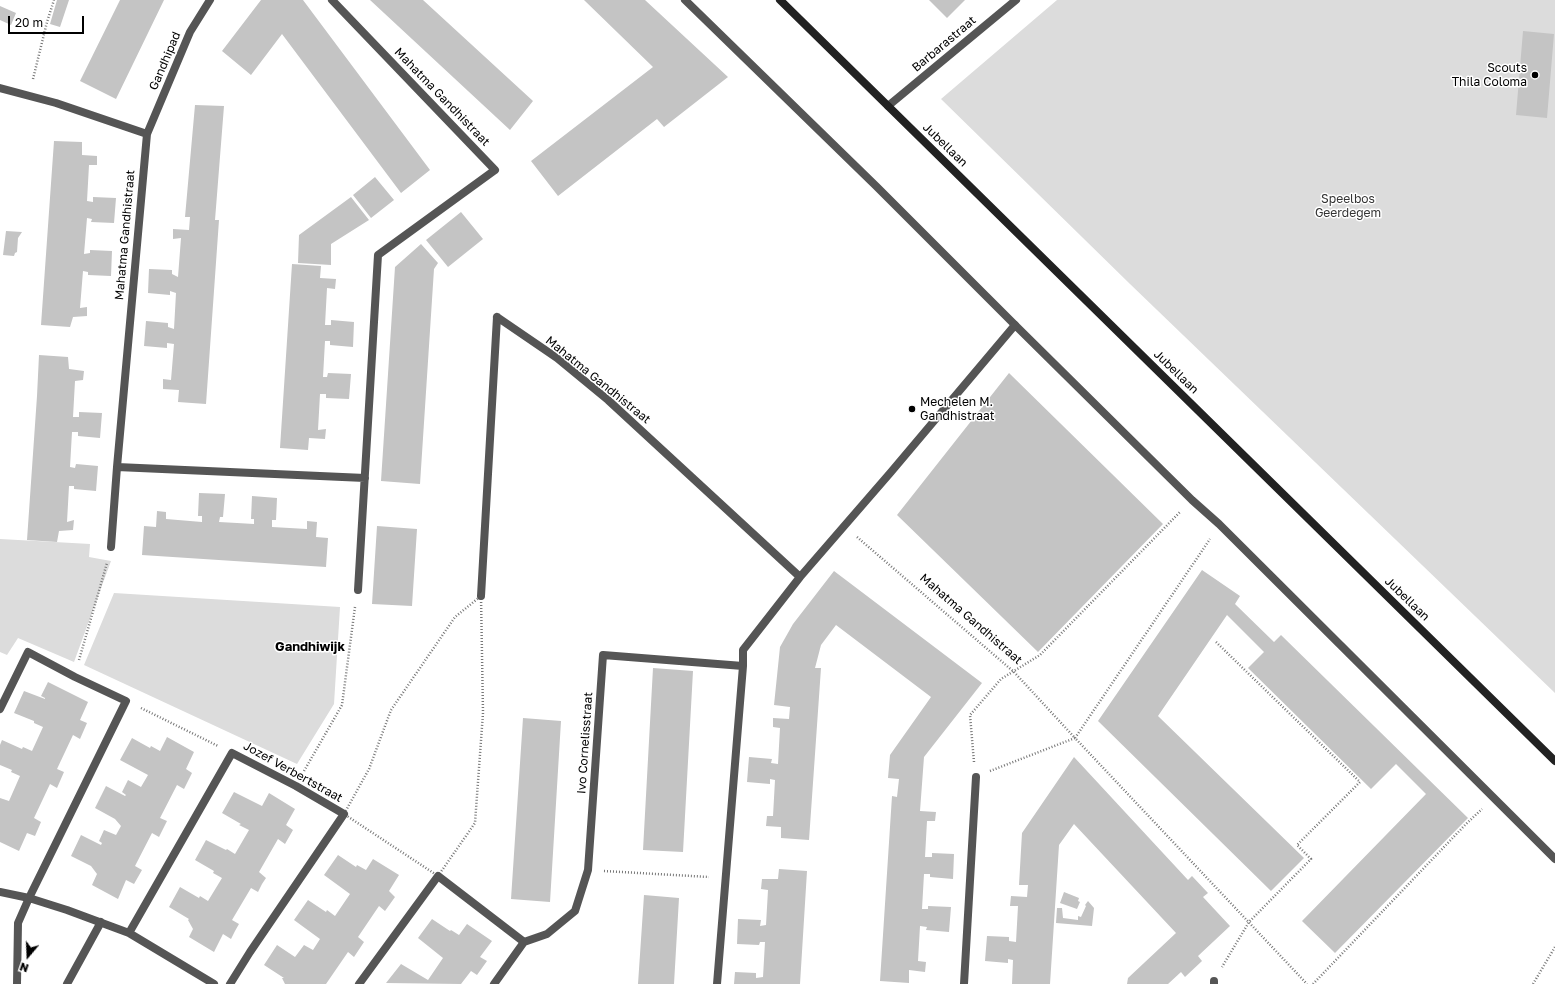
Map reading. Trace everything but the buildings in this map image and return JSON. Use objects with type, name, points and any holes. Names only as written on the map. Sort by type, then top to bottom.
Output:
[{"type":"main road","name":"Jubellaan","points":[[780,0],[1555,761]]},
{"type":"street","name":"Gandhipad","points":[[147,134],[190,32],[210,0]]},
{"type":"street","name":"Mahatma Gandhistraat","points":[[332,0],[495,170],[378,255],[358,590]]},
{"type":"street","points":[[685,0],[876,186],[1192,500],[1219,524],[1555,859]]},
{"type":"street","name":"Barbarastraat","points":[[888,106],[1016,0]]},
{"type":"street","points":[[0,88],[56,103],[147,134]]},
{"type":"street","name":"Mahatma Gandhistraat","points":[[111,547],[147,134]]},
{"type":"street","name":"Mahatma Gandhistraat","points":[[481,596],[497,317],[557,358],[608,400],[800,577]]},
{"type":"street","points":[[717,984],[724,878],[743,666],[743,650],[800,577],[1015,325]]},
{"type":"street","points":[[117,467],[365,478]]},
{"type":"street","points":[[0,709],[28,652],[74,676],[126,700],[18,923],[17,984]]},
{"type":"street","name":"Ivo Cornelisstraat","points":[[524,942],[547,934],[575,911],[588,870],[603,655],[743,666]]},
{"type":"street","name":"Jozef Verbertstraat","points":[[129,933],[232,753],[296,786],[344,814],[250,952],[230,984]]},
{"type":"street","points":[[964,984],[976,777]]},
{"type":"street","points":[[359,984],[438,876],[524,942],[494,984]]},
{"type":"street","points":[[0,892],[29,898],[129,933],[214,984]]},
{"type":"street","points":[[67,984],[101,922]]},
{"type":"path","points":[[29,95],[54,0]]},
{"type":"path","points":[[1192,500],[1040,656],[1001,678],[970,715],[976,777],[1075,738],[1206,547],[1219,524]]},
{"type":"path","name":"Mahatma Gandhistraat","points":[[845,526],[1014,672],[1307,984]]},
{"type":"path","points":[[74,676],[111,547]]},
{"type":"path","points":[[296,786],[342,705],[358,590]]},
{"type":"path","points":[[481,596],[483,712],[475,824],[438,876],[344,814],[369,769],[391,710],[455,617],[481,596]]},
{"type":"path","points":[[1214,983],[1249,922],[1311,859],[1297,845],[1360,782],[1216,642]]},
{"type":"path","points":[[126,700],[232,753]]},
{"type":"path","points":[[1313,984],[1478,813]]},
{"type":"path","points":[[588,870],[724,878]]},
{"type":"path","points":[[1533,984],[1555,947]]},
{"type":"green space","name":"Speelbos Geerdegem","points":[[1057,0],[1555,0],[1555,693],[1130,284],[941,99]]},
{"type":"green space","points":[[0,539],[90,544],[89,557],[111,561],[74,662],[18,638],[7,655],[0,652]]},
{"type":"green space","points":[[114,593],[340,607],[334,704],[297,764],[84,665]]},
{"type":"place","name":"Scouts Thila Coloma","points":[[1535,75]]},
{"type":"place","name":"Mechelen M. Gandhistraat","points":[[912,409]]},
{"type":"district","name":"Gandhiwijk","points":[[310,647]]}]
